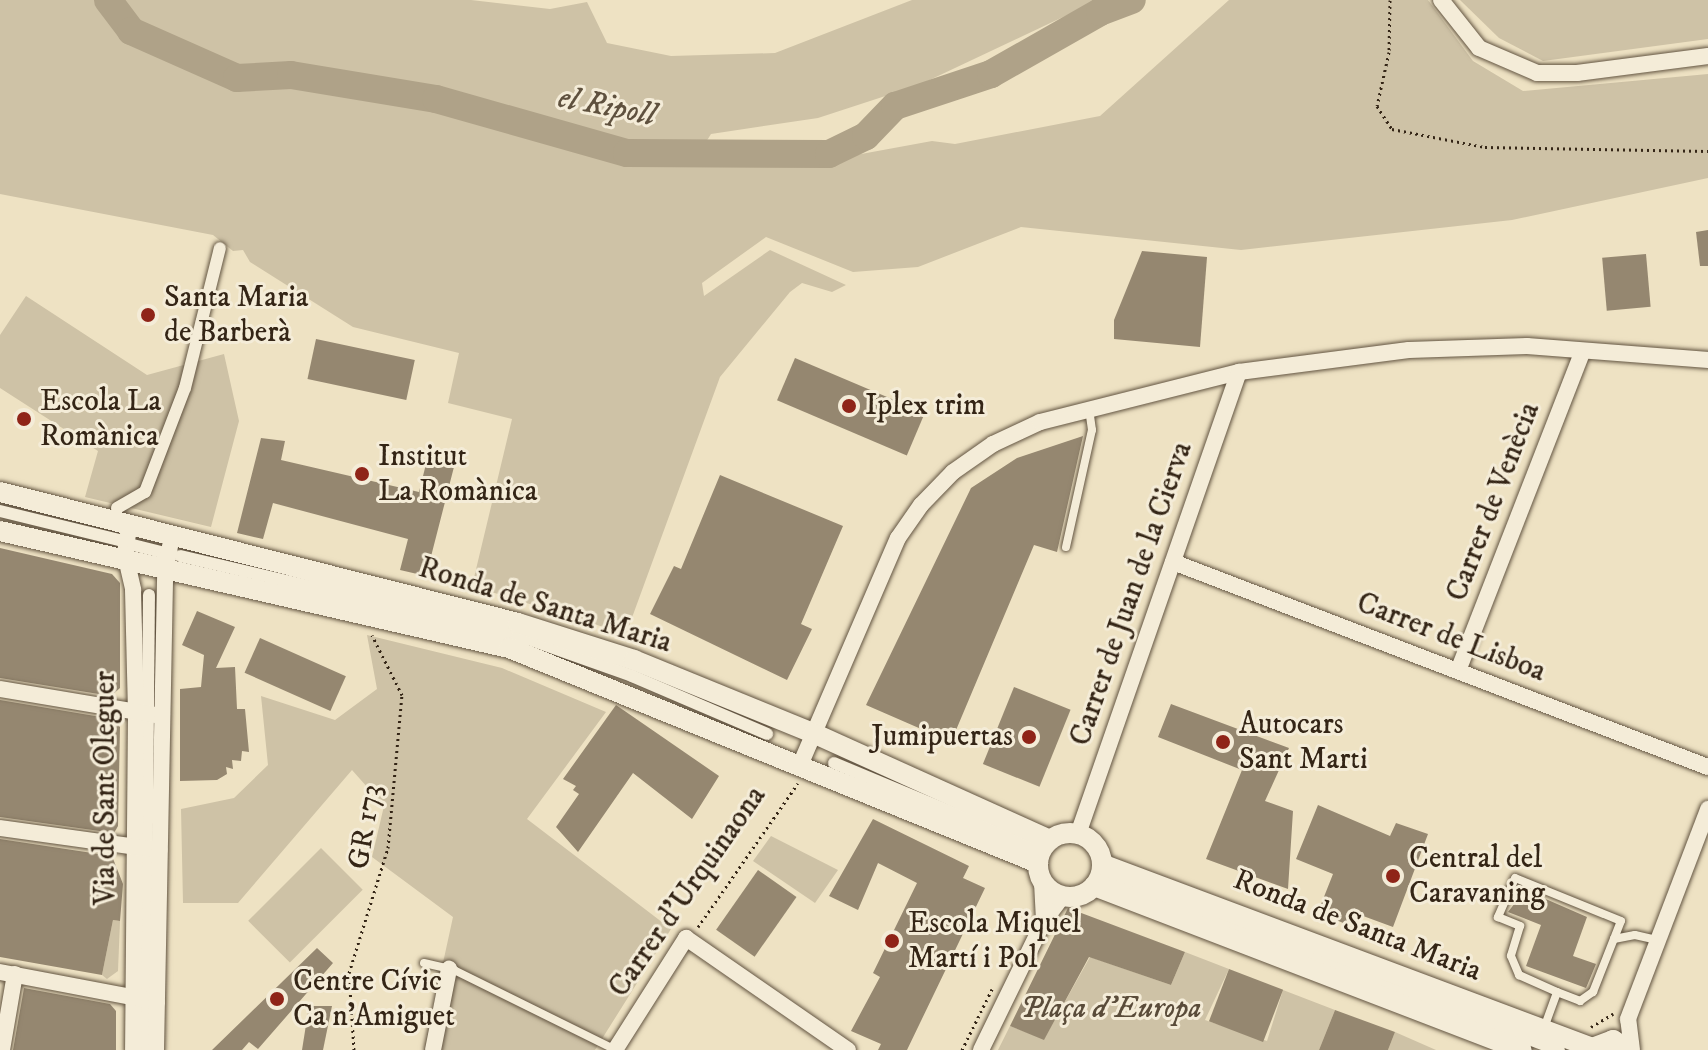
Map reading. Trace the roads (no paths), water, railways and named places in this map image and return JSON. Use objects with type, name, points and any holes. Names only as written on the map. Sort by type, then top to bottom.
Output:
[{"type":"street","points":[[1441,0],[1479,48],[1537,73],[1577,73],[1708,56]]},
{"type":"street","points":[[117,508],[145,492],[185,388],[220,248]]},
{"type":"street","points":[[801,763],[898,538],[921,505],[953,472],[993,444],[1040,422],[1239,372],[1409,350],[1527,346],[1582,353],[1708,360]]},
{"type":"street","name":"Carrer de Venècia","points":[[1458,671],[1582,353]]},
{"type":"street","name":"Carrer de Juan de la Cierva","points":[[1078,834],[1239,372]]},
{"type":"street","name":"Ronda de Santa Maria","points":[[0,492],[127,543],[363,616],[509,648],[1043,859]]},
{"type":"street","points":[[0,511],[127,543]]},
{"type":"street","name":"Ronda de Santa Maria","points":[[0,531],[127,543],[517,635],[632,676],[767,734]]},
{"type":"street","name":"Via de Sant Oleguer","points":[[127,543],[149,715]]},
{"type":"street","name":"Ronda de Santa Maria","points":[[170,555],[518,623],[634,660],[813,733],[1043,859]]},
{"type":"street","name":"Via de Sant Oleguer","points":[[156,1050],[146,1000],[149,715],[170,555]]},
{"type":"street","name":"Carrer de Lisboa","points":[[1173,562],[1708,767]]},
{"type":"street","name":"Via de Sant Oleguer","points":[[145,1050],[149,595]]},
{"type":"street","points":[[0,689],[149,715]]},
{"type":"street","points":[[834,763],[1043,859],[1063,896]]},
{"type":"street","points":[[1592,1041],[1620,1017],[1656,940],[1708,809]]},
{"type":"street","points":[[0,828],[146,850]]},
{"type":"street","points":[[1043,859],[1078,834],[1093,843],[1099,875],[1078,896],[1063,896]]},
{"type":"street","points":[[1043,859],[1044,921]]},
{"type":"street","name":"Ronda de Santa Maria","points":[[1099,875],[1544,1029],[1630,1050]]},
{"type":"street","name":"Ronda de Santa Maria","points":[[1099,875],[1522,1050]]},
{"type":"street","name":"Ronda de Santa Maria","points":[[1099,875],[1559,1050]]},
{"type":"street","points":[[981,1050],[1044,921],[1063,896]]},
{"type":"street","name":"Carrer d'Urquinaona","points":[[613,1049],[686,938],[848,1050]]},
{"type":"street","points":[[433,1050],[449,969]]},
{"type":"street","points":[[2,1050],[7,973],[146,1000]]},
{"type":"street","name":"Via de Sant Oleguer","points":[[133,1050],[146,1000]]},
{"type":"street","points":[[1620,1017],[1630,1050]]},
{"type":"lane","points":[[1066,547],[1092,430],[1089,409]]},
{"type":"lane","points":[[1515,878],[1621,921],[1614,939],[1593,992],[1580,1001],[1519,975],[1511,956],[1520,926],[1498,917],[1515,878]]},
{"type":"lane","points":[[1614,939],[1635,935],[1656,940]]},
{"type":"lane","points":[[424,963],[449,969],[613,1049]]},
{"type":"lane","points":[[1544,1029],[1557,992]]},
{"type":"waterway","name":"el Ripoll","points":[[108,0],[131,31],[237,78],[291,75],[436,99],[627,153],[829,154],[866,136],[895,106],[991,74],[1100,12],[1132,0]]},
{"type":"place","name":"Santa Maria de Barberà","points":[[148,315]]},
{"type":"place","name":"Iplex trim","points":[[849,406]]},
{"type":"place","name":"Escola La Romànica","points":[[24,419]]},
{"type":"place","name":"Institut La Romànica","points":[[362,474]]},
{"type":"place","name":"Jumipuertas","points":[[1029,737]]},
{"type":"place","name":"Autocars Sant Marti","points":[[1223,742]]},
{"type":"place","name":"Central del Caravaning","points":[[1393,876]]},
{"type":"place","name":"Escola Miquel Martí i Pol","points":[[892,941]]},
{"type":"place","name":"Centre Cívic Ca n'Amiguet","points":[[277,999]]},
{"type":"park label","name":"Plaça d'Europa","points":[[1111,1009]]}]
